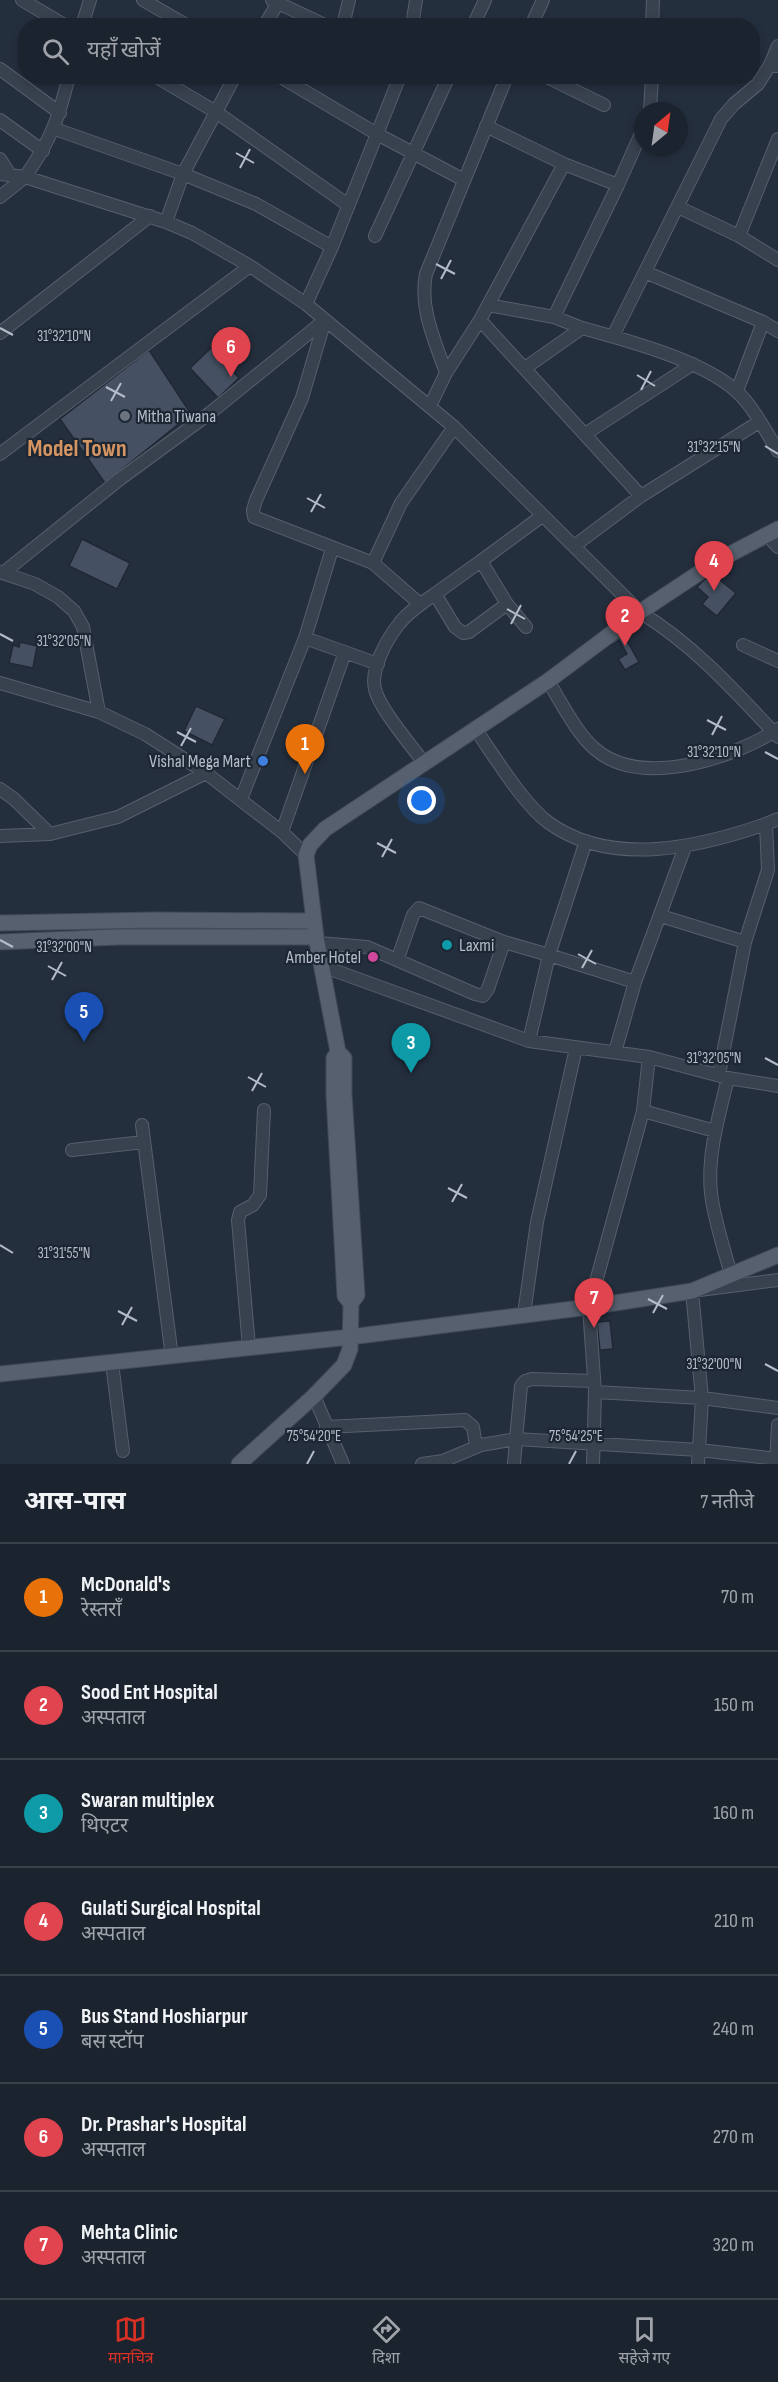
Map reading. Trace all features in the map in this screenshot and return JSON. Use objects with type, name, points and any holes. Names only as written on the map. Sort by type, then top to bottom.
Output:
[{"type":"main road","points":[[239,1464],[314,1396],[344,1365],[348,1357],[351,1303],[357,1295],[344,1094],[344,1058],[338,1052],[317,940],[306,855],[310,844],[324,829],[548,681],[640,612],[717,561],[773,532]]},
{"type":"main road","points":[[0,942],[118,936],[314,921]]},
{"type":"main road","points":[[0,923],[217,928],[317,940]]},
{"type":"main road","points":[[0,1374],[172,1357],[589,1307],[692,1291],[778,1255]]},
{"type":"street","points":[[22,0],[52,18]]},
{"type":"street","points":[[84,18],[90,0]]},
{"type":"street","points":[[142,0],[174,18]]},
{"type":"street","points":[[345,18],[349,0]]},
{"type":"street","points":[[413,18],[416,0]]},
{"type":"street","points":[[476,18],[484,0]]},
{"type":"street","points":[[535,18],[543,0]]},
{"type":"street","points":[[652,18],[653,0]]},
{"type":"street","points":[[268,18],[276,1],[311,18]]},
{"type":"street","points":[[760,82],[774,65],[778,46]]},
{"type":"street","points":[[0,69],[18,82]]},
{"type":"street","points":[[20,84],[60,113]]},
{"type":"street","points":[[0,198],[25,177],[43,151],[55,129],[67,84]]},
{"type":"street","points":[[168,84],[216,112],[348,205]]},
{"type":"street","points":[[166,222],[183,174],[231,84]]},
{"type":"street","points":[[293,84],[377,134],[464,180]]},
{"type":"street","points":[[306,304],[332,247],[397,84]]},
{"type":"street","points":[[375,236],[445,84]]},
{"type":"street","points":[[446,373],[425,310],[423,286],[504,84]]},
{"type":"street","points":[[561,84],[604,105]]},
{"type":"street","points":[[651,102],[652,84]]},
{"type":"street","points":[[613,336],[721,119],[734,104],[758,84]]},
{"type":"street","points":[[0,120],[43,151]]},
{"type":"street","points":[[486,126],[564,164],[618,184]]},
{"type":"street","points":[[55,129],[183,174],[256,204],[332,247]]},
{"type":"street","points":[[739,236],[773,164],[778,139]]},
{"type":"street","points":[[554,317],[634,149]]},
{"type":"street","points":[[0,159],[5,175],[25,177],[150,216],[192,233],[250,266],[306,304],[430,406],[640,612],[663,627],[713,668],[776,733],[720,757],[677,766],[626,766],[596,750],[587,741],[548,681]]},
{"type":"street","points":[[430,406],[446,373],[480,320],[564,164]]},
{"type":"street","points":[[678,207],[739,236],[778,260]]},
{"type":"street","points":[[0,333],[150,216]]},
{"type":"street","points":[[0,454],[250,266]]},
{"type":"street","points":[[645,272],[763,322],[778,331]]},
{"type":"street","points":[[488,304],[554,317],[693,364],[716,375],[737,391],[778,451]]},
{"type":"street","points":[[325,320],[302,398],[253,510],[254,517],[373,563],[420,604]]},
{"type":"street","points":[[2,572],[120,479],[210,413],[325,320]]},
{"type":"street","points":[[480,320],[641,496]]},
{"type":"street","points":[[737,391],[763,322]]},
{"type":"street","points":[[525,368],[582,328]]},
{"type":"street","points":[[585,434],[693,364]]},
{"type":"street","points":[[574,546],[641,496],[759,422]]},
{"type":"street","points":[[373,563],[400,503],[454,428]]},
{"type":"street","points":[[424,763],[375,690],[374,680],[378,664],[399,623],[420,604],[543,516]]},
{"type":"street","points":[[773,532],[778,547]]},
{"type":"street","points":[[241,799],[304,638],[332,549]]},
{"type":"street","points":[[481,561],[507,604],[526,627]]},
{"type":"street","points":[[2,572],[35,584],[58,597],[74,611],[83,627],[99,712]]},
{"type":"street","points":[[435,594],[455,627],[463,633],[469,632],[507,604]]},
{"type":"street","points":[[304,638],[378,664]]},
{"type":"street","points":[[743,645],[778,662]]},
{"type":"street","points":[[282,832],[345,652]]},
{"type":"street","points":[[0,683],[99,712],[145,734],[206,773],[241,799],[306,855]]},
{"type":"street","points":[[476,730],[537,811],[550,823],[586,842],[646,849],[685,847],[726,838],[772,821],[773,872],[745,942],[715,1131],[711,1196],[731,1275]]},
{"type":"street","points":[[0,836],[50,834],[118,817],[206,773]]},
{"type":"street","points":[[0,789],[50,834]]},
{"type":"street","points":[[529,1041],[549,955],[586,842]]},
{"type":"street","points":[[615,1052],[635,982],[685,847]]},
{"type":"street","points":[[398,958],[413,915],[419,908],[504,942],[635,982]]},
{"type":"street","points":[[661,916],[745,942]]},
{"type":"street","points":[[317,940],[367,946],[483,996],[488,990],[504,942]]},
{"type":"street","points":[[322,966],[529,1041],[649,1057],[723,1076],[778,1086]]},
{"type":"street","points":[[524,1314],[537,1222],[576,1048]]},
{"type":"street","points":[[593,1464],[594,1386],[589,1307],[643,1111],[649,1057]]},
{"type":"street","points":[[249,1347],[238,1220],[240,1212],[254,1205],[260,1196],[264,1110]]},
{"type":"street","points":[[643,1111],[715,1131]]},
{"type":"street","points":[[142,1125],[172,1357]]},
{"type":"street","points":[[72,1150],[144,1142]]},
{"type":"street","points":[[698,1464],[702,1398],[692,1291],[778,1280]]},
{"type":"street","points":[[112,1363],[123,1451]]},
{"type":"street","points":[[514,1464],[521,1386],[525,1381],[532,1379],[778,1408]]},
{"type":"street","points":[[314,1396],[343,1464]]},
{"type":"street","points":[[326,1427],[465,1420],[473,1426],[476,1446]]},
{"type":"street","points":[[422,1464],[443,1461],[476,1446],[516,1439],[699,1449],[777,1461],[778,1425]]},
{"type":"building","points":[[211,348],[239,378],[218,398],[190,368]]},
{"type":"building","name":"Mitha Tiwana","points":[[149,350],[191,414],[105,483],[60,419]]},
{"type":"building","points":[[82,539],[130,563],[117,589],[69,566]]},
{"type":"building","points":[[711,573],[736,593],[717,616],[702,604],[708,597],[697,587]]},
{"type":"building","points":[[623,634],[639,662],[625,670],[618,659],[627,654],[619,640],[612,645],[610,642]]},
{"type":"building","points":[[20,642],[37,646],[33,668],[9,663],[13,645],[19,647]]},
{"type":"building","points":[[196,706],[225,719],[212,745],[184,731]]},
{"type":"building","points":[[610,1321],[613,1349],[600,1350],[597,1322]]},
{"type":"place","name":"Dr. Prashar's Hospital","points":[[231,377]]},
{"type":"place","name":"Mitha Tiwana","points":[[125,416]]},
{"type":"place","name":"Gulati Surgical Hospital","points":[[714,591]]},
{"type":"place","name":"Sood Ent Hospital","points":[[625,646]]},
{"type":"place","name":"Vishal Mega Mart","points":[[263,761]]},
{"type":"place","name":"McDonald's","points":[[305,774]]},
{"type":"place","name":"Laxmi","points":[[447,945]]},
{"type":"place","name":"Amber Hotel","points":[[373,957]]},
{"type":"place","name":"Bus Stand Hoshiarpur","points":[[84,1042]]},
{"type":"place","name":"Swaran multiplex","points":[[411,1073]]},
{"type":"place","name":"Mehta Clinic","points":[[594,1328]]},
{"type":"district","name":"Model Town","points":[[77,448]]}]
